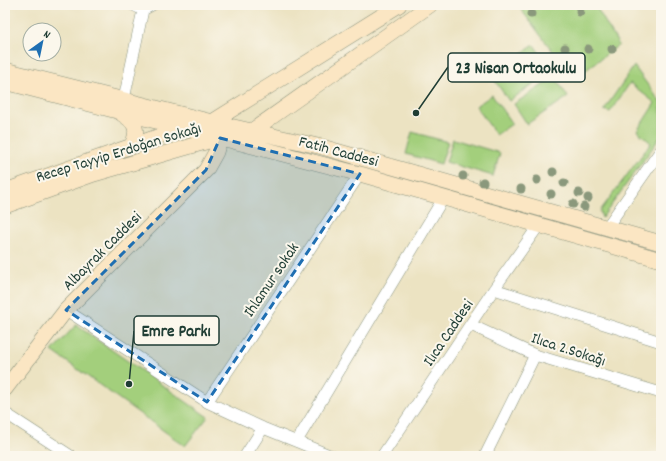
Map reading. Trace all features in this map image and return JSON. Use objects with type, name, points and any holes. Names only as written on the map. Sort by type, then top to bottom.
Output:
[{"type":"main road","points":[[212,122],[399,5]]},
{"type":"main road","points":[[253,130],[430,5]]},
{"type":"main road","name":"Fatih Caddesi","points":[[5,70],[121,106],[182,128],[444,197],[661,260]]},
{"type":"main road","name":"Fatih Caddesi","points":[[5,82],[121,106],[253,130],[322,147],[661,243]]},
{"type":"main road","points":[[121,106],[131,119],[136,134],[131,147]]},
{"type":"main road","name":"Recep Tayyip Erdoğan Sokağı","points":[[5,191],[182,128],[212,122]]},
{"type":"main road","name":"Recep Tayyip Erdoğan Sokağı","points":[[5,206],[94,174],[253,130]]},
{"type":"main road","name":"Albayrak Caddesi","points":[[5,389],[66,310],[206,170],[216,152],[220,138]]},
{"type":"street","points":[[121,106],[143,7]]},
{"type":"street","points":[[607,227],[661,150]]},
{"type":"street","name":"Ihlamur sokak","points":[[207,402],[360,174]]},
{"type":"street","points":[[297,441],[444,197]]},
{"type":"street","name":"Ilıca Caddesi","points":[[382,456],[471,325],[494,288],[539,225]]},
{"type":"street","points":[[494,288],[661,342]]},
{"type":"street","points":[[66,310],[207,402],[264,428],[332,456]]},
{"type":"street","name":"Ilıca 2.Sokağı","points":[[471,325],[534,355],[661,394]]},
{"type":"street","points":[[486,456],[534,355]]},
{"type":"street","points":[[5,413],[71,456]]},
{"type":"street","points":[[245,456],[264,428]]},
{"type":"highlighted area","points":[[220,138],[360,174],[207,402],[66,310],[206,170]]},
{"type":"green space","points":[[522,5],[595,5],[619,45],[574,79],[519,7]]},
{"type":"green space","points":[[534,45],[552,71],[509,101],[491,75]]},
{"type":"green space","points":[[634,66],[661,103],[661,136],[602,218],[600,211],[651,143],[637,131],[655,103],[630,83],[610,112],[604,110]]},
{"type":"green space","points":[[555,77],[568,97],[527,124],[514,104]]},
{"type":"green space","points":[[492,95],[512,124],[496,135],[476,106]]},
{"type":"green space","points":[[412,132],[448,142],[441,164],[406,154]]},
{"type":"green space","points":[[453,139],[500,153],[493,176],[446,162]]},
{"type":"green space","points":[[76,325],[208,417],[185,446],[52,351]]},
{"type":"place","name":"23 Nisan Ortaokulu","points":[[416,113]]},
{"type":"place","name":"Emre Parkı","points":[[129,384]]}]
